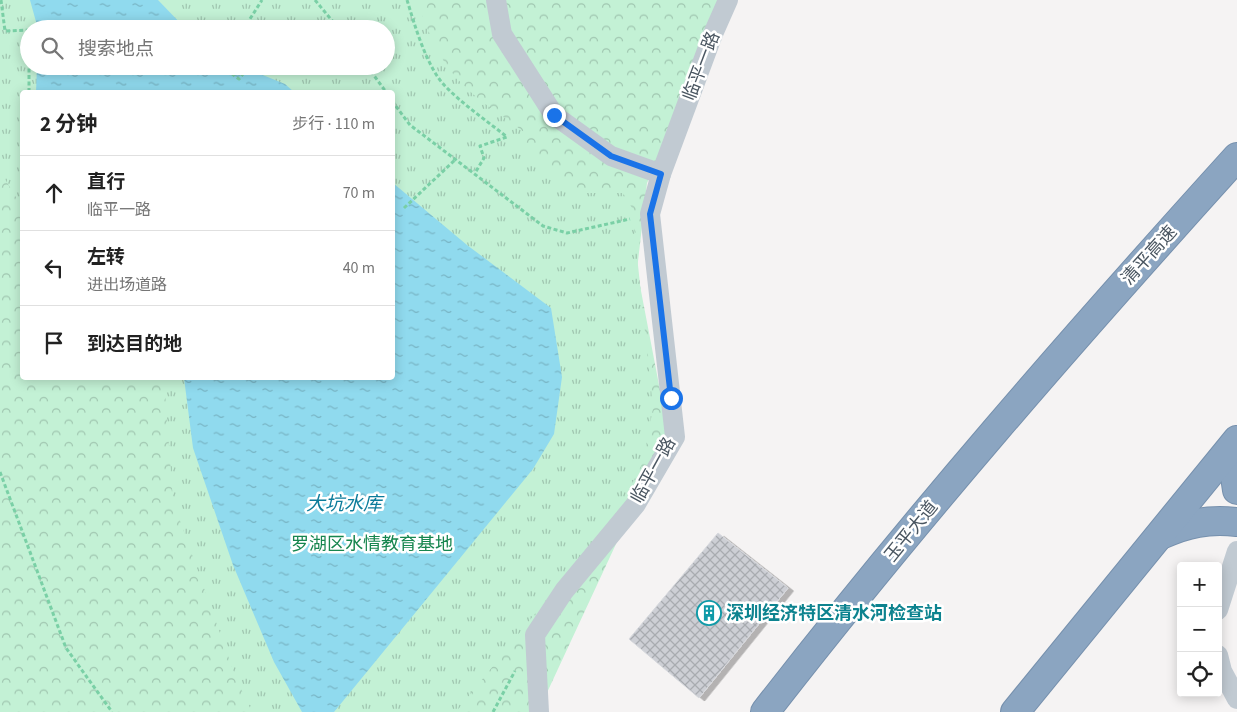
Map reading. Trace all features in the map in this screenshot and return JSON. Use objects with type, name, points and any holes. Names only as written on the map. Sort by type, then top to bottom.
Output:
[{"type":"highway","name":"清平高速","points":[[1062,354],[1237,157]]},
{"type":"highway","name":"玉平大道","points":[[765,712],[926,511],[1062,354]]},
{"type":"highway","points":[[1015,712],[1237,440]]},
{"type":"highway","points":[[1237,446],[1234,464],[1237,490]]},
{"type":"highway","points":[[1159,536],[1184,524],[1211,520],[1237,522]]},
{"type":"street","points":[[496,0],[502,34],[554,115],[611,156],[661,174]]},
{"type":"street","name":"临平一路","points":[[540,712],[535,635],[564,591],[636,504],[675,437],[650,214],[661,174],[713,34],[728,0]]},
{"type":"street","points":[[1219,607],[1237,550]]},
{"type":"street","points":[[1222,671],[1237,699]]},
{"type":"path","points":[[2,0],[5,31],[20,30]]},
{"type":"path","points":[[249,20],[262,0]]},
{"type":"path","points":[[315,0],[332,20]]},
{"type":"path","points":[[407,0],[423,47],[446,87],[507,137],[480,146],[484,158],[475,173]]},
{"type":"path","points":[[29,75],[29,90]]},
{"type":"path","points":[[374,75],[385,90]]},
{"type":"path","points":[[395,105],[410,125],[543,226],[567,233],[617,224],[650,214]]},
{"type":"path","points":[[404,208],[456,159]]},
{"type":"path","points":[[0,472],[66,648],[112,712]]},
{"type":"path","points":[[492,712],[516,669]]},
{"type":"green space","name":"罗湖区水情教育基地","points":[[0,0],[732,0],[647,183],[637,270],[668,432],[538,712],[0,712]]},
{"type":"green space","name":"罗湖区水情教育基地","points":[[0,0],[417,0],[423,18],[440,54],[450,70],[466,88],[525,133],[522,142],[545,164],[585,193],[623,193],[632,208],[653,408],[643,462],[620,508],[456,712],[252,712],[236,678],[173,501],[164,380],[395,380],[395,90],[20,90],[20,204],[0,171]]},
{"type":"water","points":[[30,0],[158,0],[177,20],[36,20]]},
{"type":"water","points":[[37,75],[262,75],[285,84],[292,90],[36,90]]},
{"type":"water","name":"大坑水库","points":[[395,185],[467,245],[551,308],[562,377],[554,434],[533,469],[334,712],[302,712],[274,662],[233,565],[193,448],[184,380],[395,380]]},
{"type":"building","name":"深圳经济特区清水河检查站","points":[[718,533],[788,588],[699,698],[629,639]]},
{"type":"place","name":"深圳经济特区清水河检查站","points":[[709,613]]},
{"type":"route","points":[[554,115],[611,156],[661,174],[650,214],[662,302],[671,398]]}]
